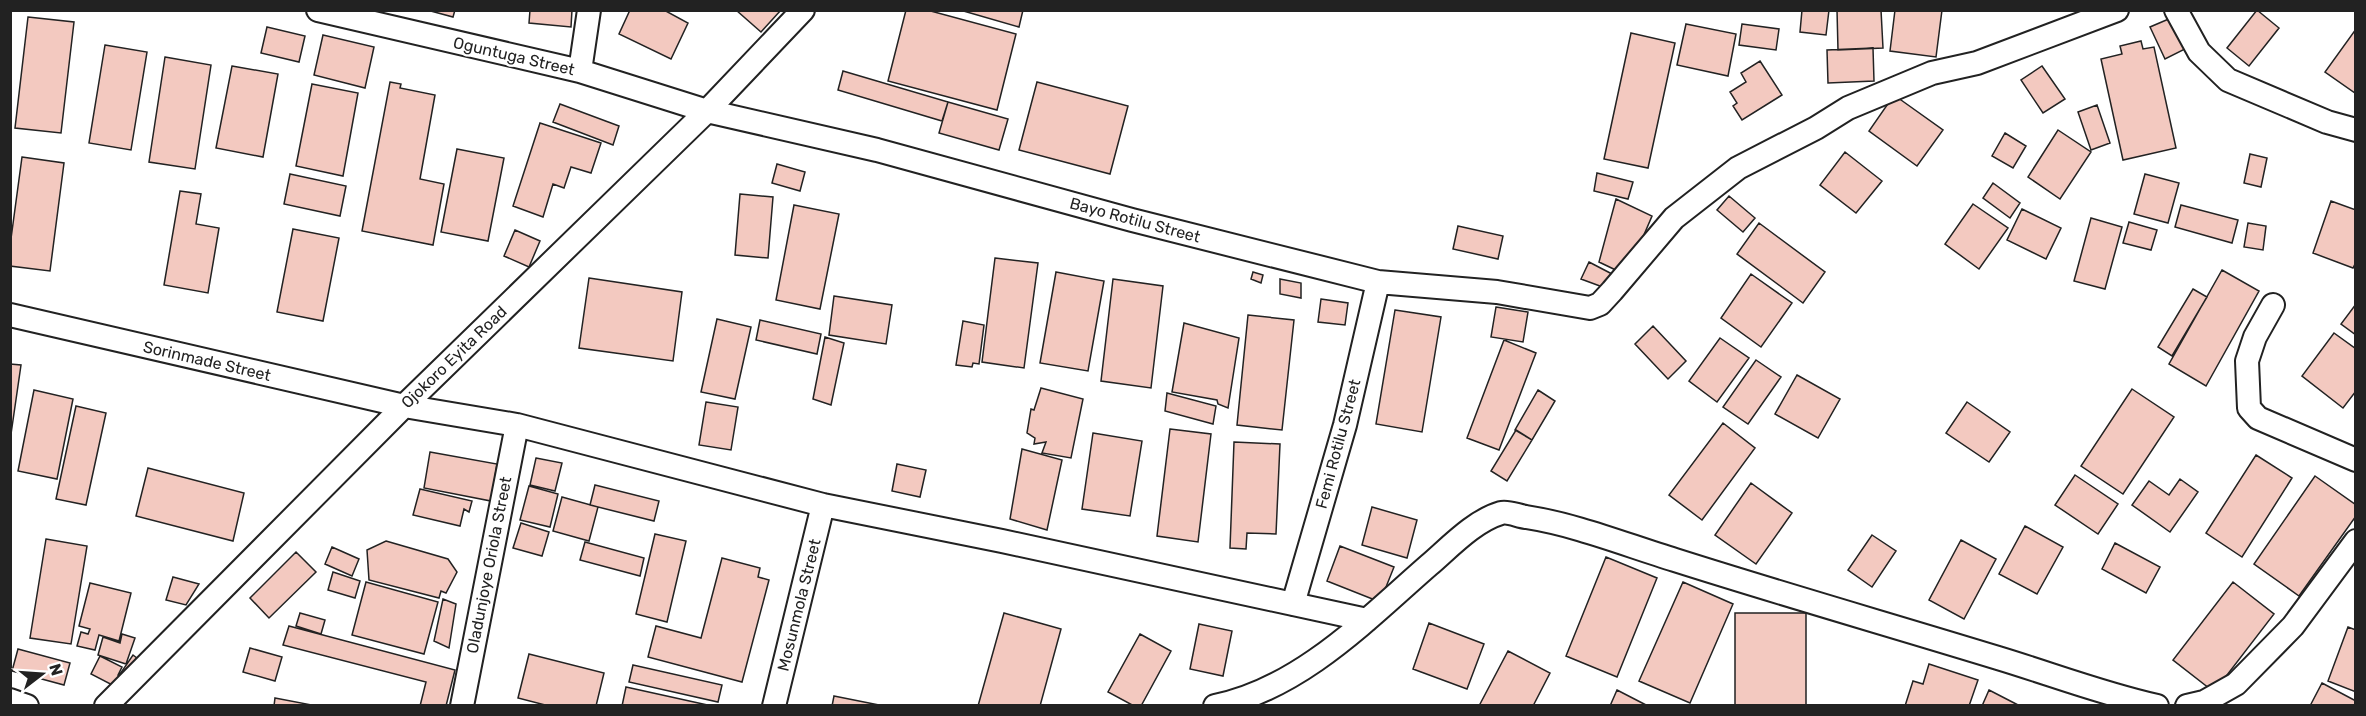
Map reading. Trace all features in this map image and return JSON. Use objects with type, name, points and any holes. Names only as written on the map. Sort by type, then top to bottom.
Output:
[{"type":"street","name":"Oguntuga Street","points":[[318,10],[580,71],[707,111]]},
{"type":"street","points":[[580,71],[589,10]]},
{"type":"street","name":"Ojokoro Eyita Road","points":[[106,705],[404,406],[707,111],[803,10]]},
{"type":"street","name":"Bayo Rotilu Street","points":[[707,111],[877,150],[1131,220],[1378,282],[1497,292],[1590,308],[1600,304],[1651,248],[1674,218],[1738,168],[1816,128],[1848,108],[1921,78],[1977,63],[2116,10]]},
{"type":"street","points":[[2176,10],[2199,52],[2228,80],[2328,122],[2355,130]]},
{"type":"street","name":"Femi Rotilu Street","points":[[1293,604],[1345,425],[1378,282]]},
{"type":"street","points":[[2273,305],[2255,337],[2247,361],[2249,408],[2258,418],[2355,460]]},
{"type":"street","name":"Sorinmade Street","points":[[10,315],[404,406],[517,425],[823,505],[1002,541],[1367,620]]},
{"type":"street","name":"Oladunjoye Oriola Street","points":[[462,705],[517,425]]},
{"type":"street","name":"Mosunmola Street","points":[[774,705],[823,505]]},
{"type":"street","points":[[1231,704],[1285,679],[1367,620],[1479,524],[1503,512],[1548,520],[1754,585],[2000,658],[2129,700],[2157,705]]},
{"type":"street","points":[[2187,705],[2204,702],[2236,684],[2293,626],[2355,541]]},
{"type":"street","points":[[10,700],[27,705]]},
{"type":"building","points":[[427,10],[455,10],[453,17]]},
{"type":"building","points":[[530,10],[572,10],[571,27],[529,23]]},
{"type":"building","points":[[630,10],[664,10],[688,23],[671,59],[619,34]]},
{"type":"building","points":[[736,10],[781,10],[761,32]]},
{"type":"building","points":[[906,10],[927,10],[1016,34],[997,110],[888,81]]},
{"type":"building","points":[[960,10],[1023,10],[1019,27]]},
{"type":"building","points":[[1802,10],[1829,10],[1826,35],[1800,32]]},
{"type":"building","points":[[1837,10],[1881,10],[1883,48],[1838,50]]},
{"type":"building","points":[[1895,10],[1942,10],[1936,57],[1890,51]]},
{"type":"building","points":[[2257,10],[2279,28],[2249,66],[2227,48]]},
{"type":"building","points":[[28,17],[74,22],[61,133],[15,128]]},
{"type":"building","points":[[2171,18],[2185,49],[2165,59],[2150,27]]},
{"type":"building","points":[[1686,24],[1736,34],[1728,76],[1677,65]]},
{"type":"building","points":[[1742,24],[1779,29],[1776,50],[1739,45]]},
{"type":"building","points":[[267,27],[305,36],[299,62],[261,53]]},
{"type":"building","points":[[2356,29],[2356,92],[2355,93],[2325,72]]},
{"type":"building","points":[[1631,33],[1675,43],[1648,168],[1604,159]]},
{"type":"building","points":[[323,35],[374,47],[365,88],[314,75]]},
{"type":"building","points":[[2141,41],[2143,49],[2154,47],[2176,148],[2123,160],[2101,59],[2122,54],[2120,46]]},
{"type":"building","points":[[105,45],[147,52],[131,150],[89,143]]},
{"type":"building","points":[[1873,48],[1874,81],[1828,83],[1827,50]]},
{"type":"building","points":[[165,57],[211,65],[195,169],[149,162]]},
{"type":"building","points":[[1760,61],[1782,95],[1742,120],[1733,106],[1737,103],[1730,92],[1746,82],[1741,73]]},
{"type":"building","points":[[232,66],[278,74],[263,157],[216,148]]},
{"type":"building","points":[[2042,66],[2065,99],[2043,113],[2021,80]]},
{"type":"building","points":[[843,71],[948,102],[942,121],[838,90]]},
{"type":"building","points":[[390,82],[401,84],[400,88],[435,95],[420,179],[444,184],[433,245],[362,231]]},
{"type":"building","points":[[1037,82],[1128,106],[1110,174],[1019,150]]},
{"type":"building","points":[[312,84],[358,93],[343,176],[296,166]]},
{"type":"building","points":[[1894,95],[1943,130],[1917,166],[1869,131]]},
{"type":"building","points":[[948,102],[1008,119],[999,150],[939,133]]},
{"type":"building","points":[[560,104],[619,126],[613,145],[553,122]]},
{"type":"building","points":[[2097,105],[2110,143],[2091,150],[2078,112]]},
{"type":"building","points":[[540,123],[601,143],[591,173],[571,167],[564,188],[553,184],[543,217],[513,206]]},
{"type":"building","points":[[2058,130],[2091,152],[2060,199],[2028,177]]},
{"type":"building","points":[[2005,133],[2026,146],[2013,168],[1992,156]]},
{"type":"building","points":[[457,149],[504,158],[488,241],[441,232]]},
{"type":"building","points":[[1845,152],[1882,181],[1856,213],[1820,185]]},
{"type":"building","points":[[2250,154],[2267,158],[2261,187],[2244,183]]},
{"type":"building","points":[[22,157],[64,163],[50,271],[10,266],[10,246]]},
{"type":"building","points":[[777,164],[805,172],[800,191],[772,183]]},
{"type":"building","points":[[1597,173],[1633,182],[1628,199],[1594,191]]},
{"type":"building","points":[[290,174],[346,186],[340,216],[284,204]]},
{"type":"building","points":[[2145,174],[2179,183],[2168,223],[2134,214]]},
{"type":"building","points":[[1993,183],[2020,203],[2010,218],[1983,198]]},
{"type":"building","points":[[180,191],[201,194],[196,224],[219,228],[208,293],[164,285]]},
{"type":"building","points":[[740,194],[773,197],[768,258],[735,255]]},
{"type":"building","points":[[1729,196],[1755,218],[1743,232],[1717,210]]},
{"type":"building","points":[[1616,199],[1652,216],[1631,265],[1622,273],[1599,262]]},
{"type":"building","points":[[2331,201],[2356,210],[2356,262],[2353,268],[2313,253]]},
{"type":"building","points":[[1973,204],[2008,228],[1979,269],[1945,244]]},
{"type":"building","points":[[794,205],[839,214],[820,309],[776,300]]},
{"type":"building","points":[[2181,205],[2238,220],[2232,243],[2175,227]]},
{"type":"building","points":[[2022,209],[2061,228],[2046,259],[2007,240]]},
{"type":"building","points":[[2091,218],[2122,227],[2105,289],[2074,281]]},
{"type":"building","points":[[2129,222],[2157,230],[2151,250],[2123,243]]},
{"type":"building","points":[[1759,223],[1825,272],[1803,303],[1737,254]]},
{"type":"building","points":[[2248,223],[2266,226],[2263,250],[2244,247]]},
{"type":"building","points":[[1458,226],[1503,236],[1498,259],[1453,249]]},
{"type":"building","points":[[293,229],[339,238],[323,321],[277,312]]},
{"type":"building","points":[[515,230],[540,241],[529,267],[504,256]]},
{"type":"building","points":[[995,258],[1038,263],[1024,368],[982,362]]},
{"type":"building","points":[[1589,262],[1612,274],[1608,289],[1581,279]]},
{"type":"building","points":[[2222,270],[2259,291],[2206,386],[2169,364]]},
{"type":"building","points":[[1056,272],[1104,281],[1088,371],[1040,363]]},
{"type":"building","points":[[1253,272],[1263,275],[1261,283],[1251,279]]},
{"type":"building","points":[[1751,274],[1792,303],[1761,347],[1721,318]]},
{"type":"building","points":[[589,278],[682,292],[673,361],[579,348]]},
{"type":"building","points":[[1113,279],[1163,286],[1151,388],[1101,381]]},
{"type":"building","points":[[1280,279],[1301,283],[1301,298],[1280,294]]},
{"type":"building","points":[[2193,289],[2207,297],[2172,356],[2158,347]]},
{"type":"building","points":[[834,296],[892,305],[886,344],[829,335]]},
{"type":"building","points":[[1321,299],[1348,303],[1345,325],[1318,322]]},
{"type":"building","points":[[2356,304],[2356,335],[2341,324]]},
{"type":"building","points":[[1496,307],[1528,312],[1523,342],[1491,337]]},
{"type":"building","points":[[1395,310],[1441,317],[1422,432],[1376,424]]},
{"type":"building","points":[[1248,315],[1294,320],[1282,430],[1237,425]]},
{"type":"building","points":[[717,319],[751,327],[735,399],[701,392]]},
{"type":"building","points":[[760,320],[821,334],[817,354],[756,340]]},
{"type":"building","points":[[963,321],[984,325],[979,364],[973,363],[972,367],[956,365]]},
{"type":"building","points":[[1184,323],[1239,338],[1228,408],[1218,404],[1217,400],[1172,392]]},
{"type":"building","points":[[1653,326],[1686,361],[1668,379],[1635,344]]},
{"type":"building","points":[[2334,333],[2356,349],[2356,391],[2343,408],[2302,376]]},
{"type":"building","points":[[825,337],[844,343],[831,405],[813,399]]},
{"type":"building","points":[[1720,338],[1749,358],[1717,402],[1689,381]]},
{"type":"building","points":[[1504,340],[1536,353],[1499,450],[1467,438]]},
{"type":"building","points":[[1756,360],[1781,377],[1748,424],[1723,407]]},
{"type":"building","points":[[10,364],[21,365],[10,441]]},
{"type":"building","points":[[1797,375],[1840,399],[1818,438],[1775,414]]},
{"type":"building","points":[[1041,388],[1083,399],[1071,458],[1042,453],[1046,442],[1034,444],[1035,438],[1027,433],[1031,409],[1034,410]]},
{"type":"building","points":[[2132,389],[2174,417],[2123,494],[2081,466]]},
{"type":"building","points":[[34,390],[73,399],[57,479],[18,471]]},
{"type":"building","points":[[1538,390],[1555,401],[1532,440],[1515,430]]},
{"type":"building","points":[[1167,393],[1216,406],[1213,424],[1165,411]]},
{"type":"building","points":[[706,402],[738,407],[731,450],[699,445]]},
{"type":"building","points":[[1967,402],[2010,432],[1989,462],[1946,433]]},
{"type":"building","points":[[76,406],[106,413],[86,505],[56,499]]},
{"type":"building","points":[[1723,423],[1755,448],[1702,520],[1669,495]]},
{"type":"building","points":[[1170,429],[1211,434],[1198,542],[1157,536]]},
{"type":"building","points":[[1516,430],[1532,440],[1507,481],[1491,471]]},
{"type":"building","points":[[1093,433],[1142,441],[1130,516],[1082,509]]},
{"type":"building","points":[[1234,442],[1280,444],[1276,534],[1247,533],[1246,549],[1230,548]]},
{"type":"building","points":[[1022,449],[1062,460],[1047,530],[1010,519]]},
{"type":"building","points":[[430,452],[497,464],[491,501],[424,488]]},
{"type":"building","points":[[2256,455],[2292,478],[2242,557],[2206,533]]},
{"type":"building","points":[[536,458],[562,463],[555,491],[530,485]]},
{"type":"building","points":[[897,464],[926,470],[920,497],[892,491]]},
{"type":"building","points":[[148,468],[244,493],[233,541],[136,516]]},
{"type":"building","points":[[2075,475],[2118,504],[2098,534],[2055,505]]},
{"type":"building","points":[[2315,476],[2356,505],[2356,516],[2299,596],[2254,564]]},
{"type":"building","points":[[2180,479],[2198,492],[2170,532],[2132,505],[2149,481],[2169,495]]},
{"type":"building","points":[[1751,483],[1792,513],[1756,564],[1715,535]]},
{"type":"building","points":[[595,485],[659,501],[654,521],[590,505]]},
{"type":"building","points":[[529,486],[558,494],[550,527],[520,520]]},
{"type":"building","points":[[420,489],[472,501],[469,512],[464,509],[460,526],[413,515]]},
{"type":"building","points":[[562,497],[598,507],[589,541],[553,531]]},
{"type":"building","points":[[1372,507],[1417,520],[1407,558],[1362,545]]},
{"type":"building","points":[[521,523],[549,532],[542,556],[513,548]]},
{"type":"building","points":[[2025,526],[2063,547],[2037,594],[1999,574]]},
{"type":"building","points":[[655,534],[686,541],[667,622],[636,614]]},
{"type":"building","points":[[1872,535],[1896,551],[1872,587],[1848,570]]},
{"type":"building","points":[[46,539],[87,546],[71,644],[30,638]]},
{"type":"building","points":[[1961,540],[1996,559],[1964,619],[1929,600]]},
{"type":"building","points":[[386,541],[448,559],[457,572],[446,593],[441,591],[439,598],[369,580],[367,550]]},
{"type":"building","points":[[585,542],[644,558],[640,576],[580,560]]},
{"type":"building","points":[[2115,543],[2160,567],[2146,593],[2102,569]]},
{"type":"building","points":[[1340,546],[1394,567],[1380,602],[1327,581]]},
{"type":"building","points":[[332,547],[359,559],[352,576],[325,564]]},
{"type":"building","points":[[296,552],[316,572],[269,618],[250,598]]},
{"type":"building","points":[[1606,557],[1657,578],[1617,677],[1566,656]]},
{"type":"building","points":[[722,558],[760,568],[758,577],[769,580],[742,682],[648,657],[656,626],[701,638]]},
{"type":"building","points":[[333,572],[360,581],[355,598],[328,590]]},
{"type":"building","points":[[173,577],[199,584],[186,605],[166,600]]},
{"type":"building","points":[[366,582],[438,602],[424,654],[352,635]]},
{"type":"building","points":[[1683,582],[1733,604],[1690,703],[1639,681]]},
{"type":"building","points":[[2233,582],[2274,614],[2214,692],[2173,660]]},
{"type":"building","points":[[90,583],[131,593],[119,641],[99,635],[95,650],[77,646],[81,632],[88,634],[90,629],[79,626]]},
{"type":"building","points":[[443,599],[456,604],[449,648],[434,641]]},
{"type":"building","points":[[300,613],[325,620],[321,634],[296,626]]},
{"type":"building","points":[[1004,613],[1061,629],[1040,706],[978,706]]},
{"type":"building","points":[[1735,613],[1806,613],[1806,706],[1735,706]]},
{"type":"building","points":[[1429,623],[1484,644],[1467,689],[1413,669]]},
{"type":"building","points":[[1199,624],[1232,631],[1223,676],[1190,669]]},
{"type":"building","points":[[289,626],[455,670],[446,706],[420,706],[426,682],[283,645]]},
{"type":"building","points":[[2348,627],[2356,630],[2356,692],[2328,681]]},
{"type":"building","points":[[122,634],[135,638],[126,664],[98,655],[103,637],[120,643]]},
{"type":"building","points":[[1140,634],[1171,651],[1141,706],[1134,706],[1108,692]]},
{"type":"building","points":[[250,648],[282,657],[275,681],[243,672]]},
{"type":"building","points":[[18,649],[70,663],[64,685],[12,671]]},
{"type":"building","points":[[1508,651],[1550,673],[1533,706],[1479,706]]},
{"type":"building","points":[[529,654],[604,673],[596,706],[549,706],[518,698]]},
{"type":"building","points":[[133,655],[142,662],[130,681],[120,674]]},
{"type":"building","points":[[100,656],[122,667],[118,675],[125,678],[120,689],[91,674]]},
{"type":"building","points":[[1929,664],[1978,680],[1969,706],[1905,706],[1913,681],[1923,684]]},
{"type":"building","points":[[633,665],[722,685],[718,702],[629,682]]},
{"type":"building","points":[[2322,683],[2356,701],[2356,706],[2310,706]]},
{"type":"building","points":[[626,687],[712,706],[622,706]]},
{"type":"building","points":[[1617,690],[1648,706],[1610,706]]},
{"type":"building","points":[[1989,690],[2020,706],[1982,706]]},
{"type":"building","points":[[834,696],[884,706],[832,706]]},
{"type":"building","points":[[275,698],[312,705],[312,706],[274,706]]}]
